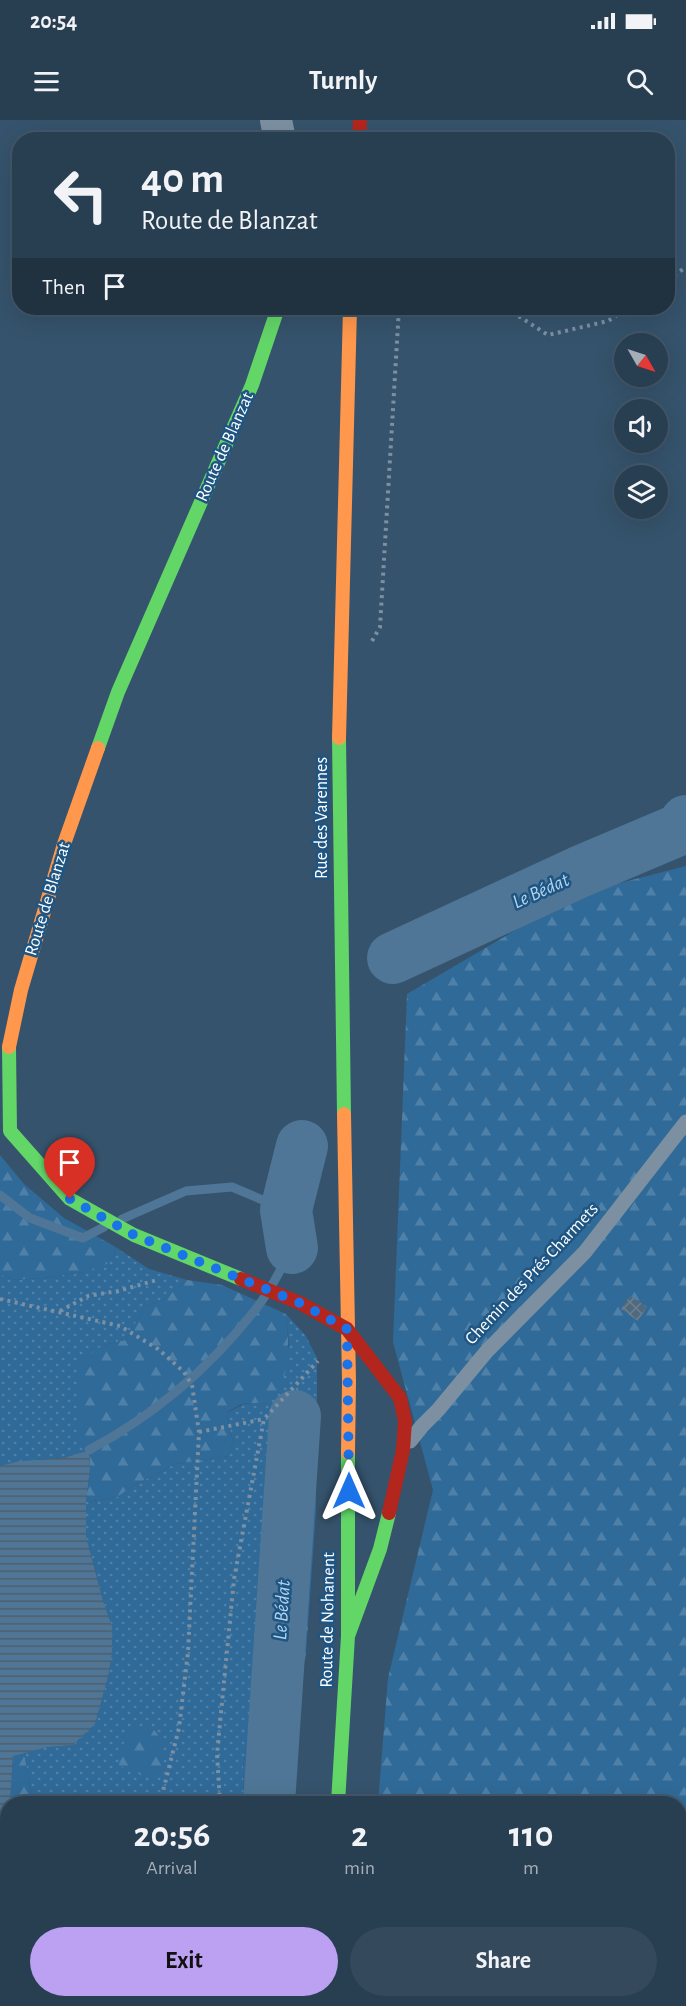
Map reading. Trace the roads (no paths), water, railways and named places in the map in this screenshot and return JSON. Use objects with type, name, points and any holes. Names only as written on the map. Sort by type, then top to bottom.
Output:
[{"type":"street","name":"Route de Blanzat","points":[[276,315],[252,385],[118,692],[64,844],[21,990],[9,1046],[5,1132],[70,1199],[134,1235],[300,1303],[347,1329]]},
{"type":"street","name":"Rue des Varennes","points":[[347,1329],[339,699],[350,315]]},
{"type":"street","points":[[347,1329],[400,1398],[405,1421],[403,1450],[380,1549],[348,1636]]},
{"type":"street","name":"Route de Nohanent","points":[[338,1796],[348,1636],[349,1381],[347,1329]]},
{"type":"lane","name":"Chemin des Prés Charmets","points":[[403,1450],[487,1351],[585,1252],[686,1122]]},
{"type":"waterway","name":"Le Bédat","points":[[393,958],[579,872],[683,828],[686,821]]},
{"type":"waterway","name":"Le Bédat","points":[[292,1248],[286,1210],[302,1146]]},
{"type":"waterway","points":[[122,1219],[186,1191],[232,1187],[286,1210]]},
{"type":"waterway","points":[[0,1195],[30,1218],[83,1238],[104,1227]]},
{"type":"waterway","points":[[89,1450],[156,1407],[216,1355],[263,1299],[292,1248]]},
{"type":"waterway","name":"Le Bédat","points":[[269,1796],[295,1416]]}]
